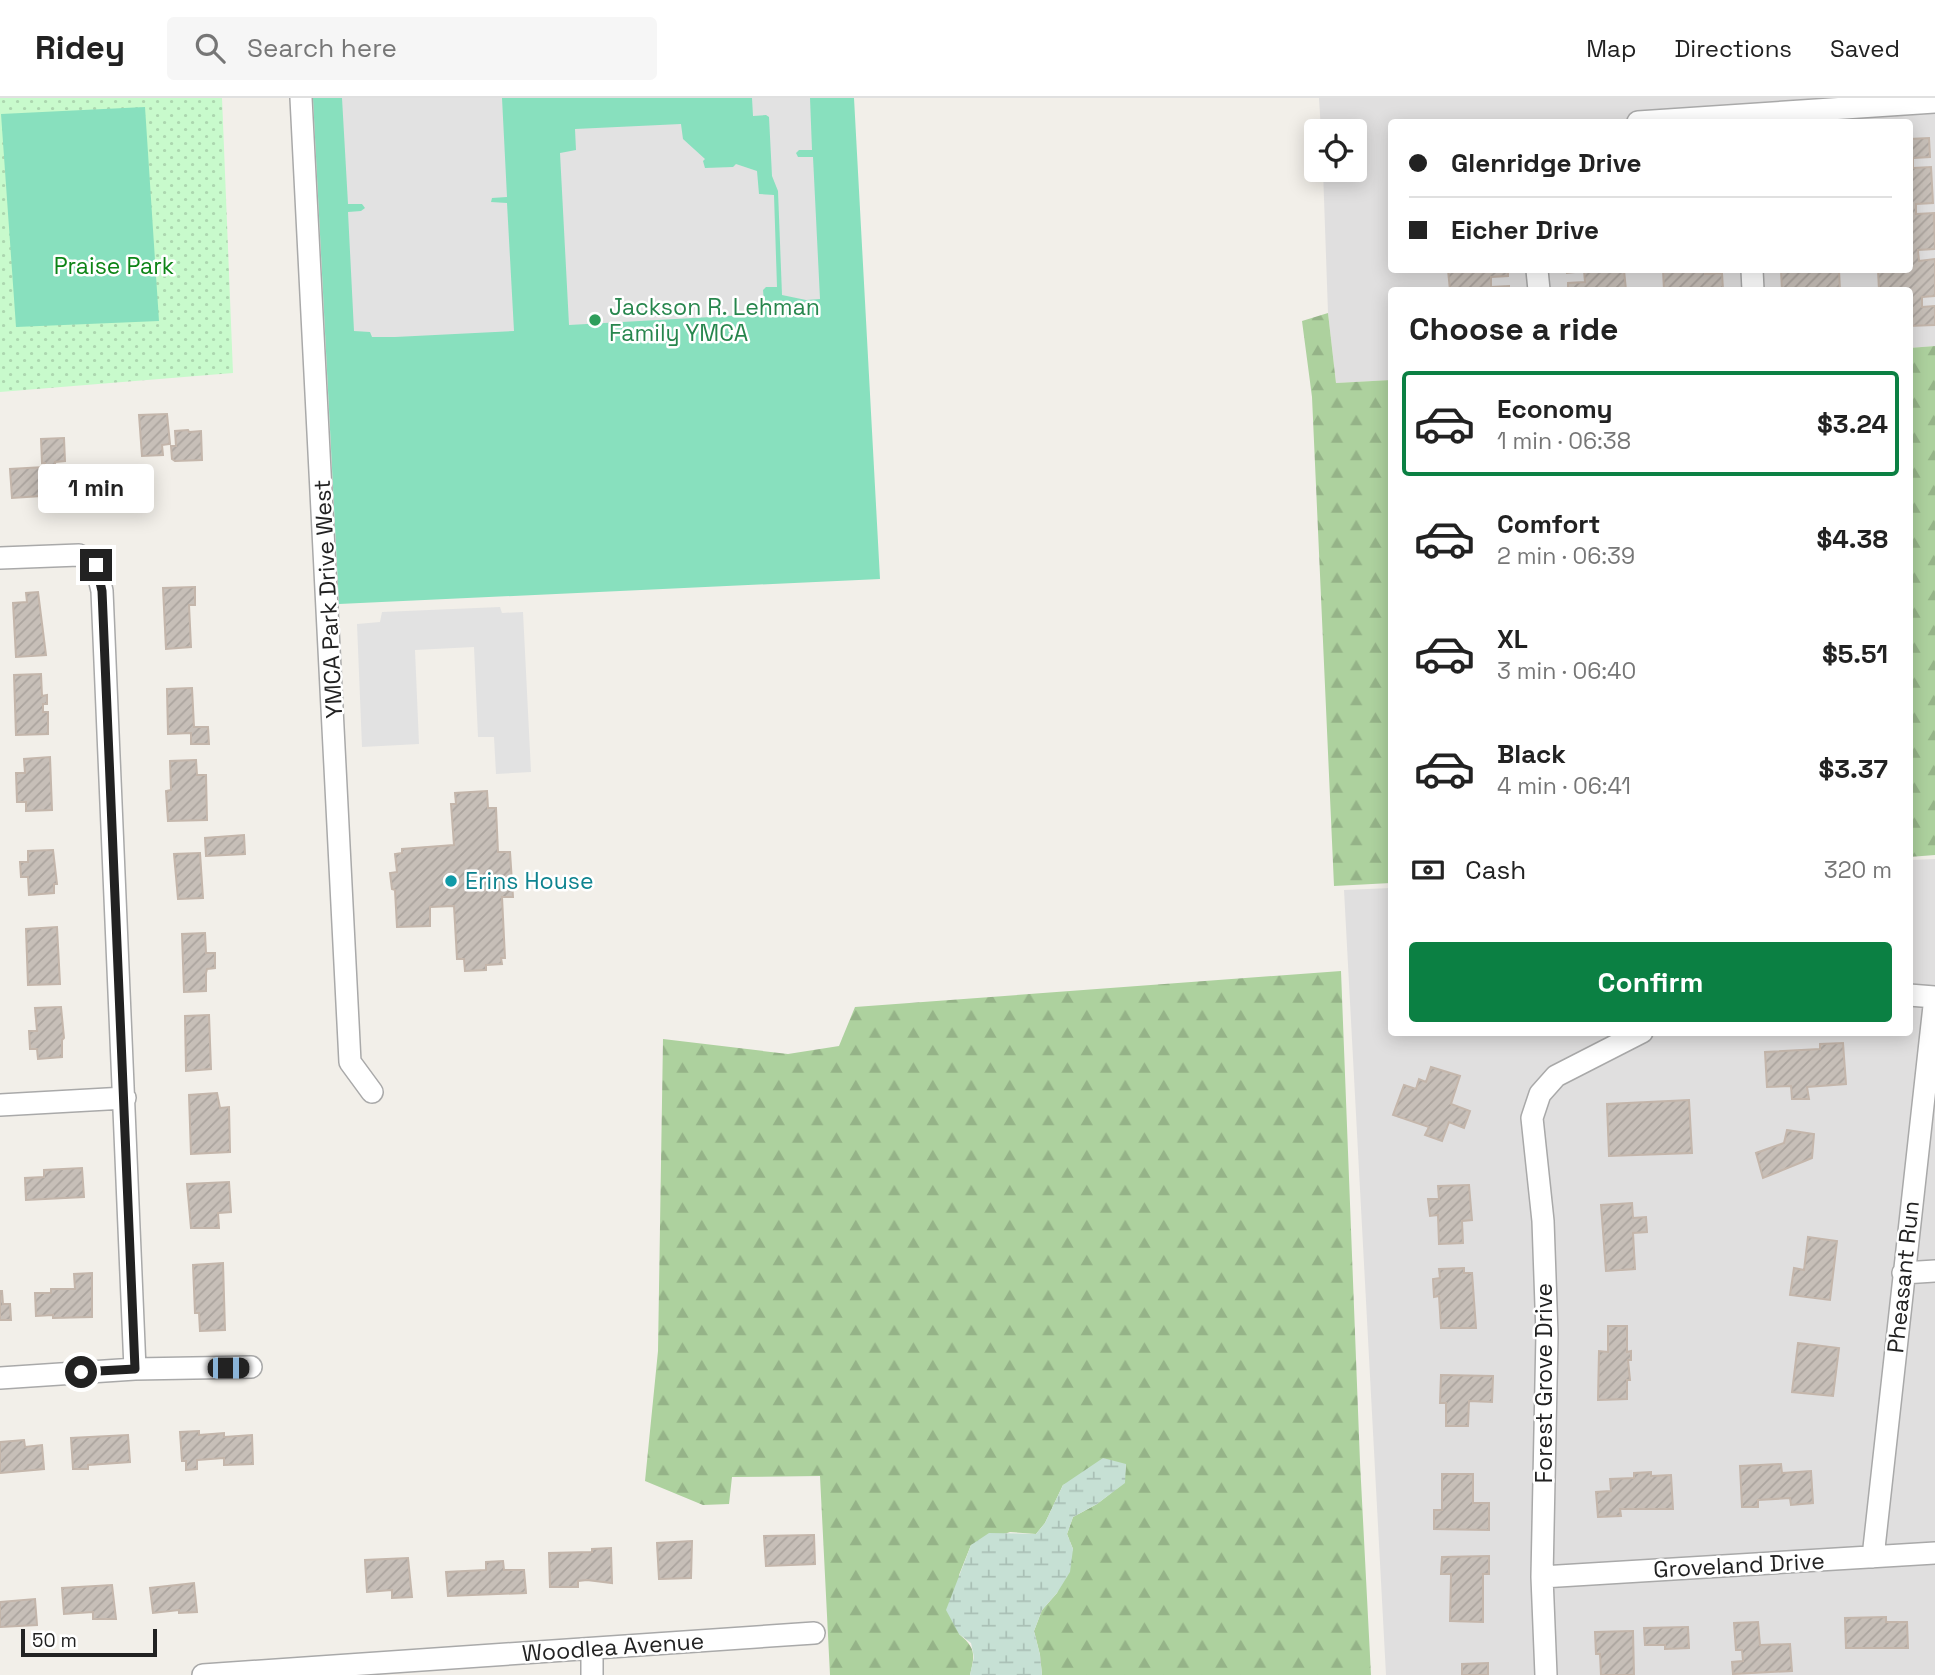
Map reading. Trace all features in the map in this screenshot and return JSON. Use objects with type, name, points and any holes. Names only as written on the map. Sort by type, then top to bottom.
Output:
[{"type":"street","name":"YMCA Park Drive West","points":[[301,98],[350,1062],[372,1092]]},
{"type":"street","points":[[1743,119],[1935,103]]},
{"type":"street","points":[[0,558],[79,555],[96,565],[102,591],[135,1369]]},
{"type":"street","points":[[1913,995],[1935,997]]},
{"type":"street","name":"Pheasant Run","points":[[1873,1557],[1935,997]]},
{"type":"street","name":"Forest Grove Drive","points":[[1546,1675],[1542,1577],[1547,1334],[1543,1222],[1532,1118],[1540,1094],[1556,1076],[1634,1036]]},
{"type":"street","points":[[0,1105],[125,1098]]},
{"type":"street","points":[[1903,1273],[1935,1271]]},
{"type":"street","points":[[0,1378],[135,1369],[251,1367]]},
{"type":"street","name":"Groveland Drive","points":[[1542,1577],[1935,1553]]},
{"type":"street","name":"Woodlea Avenue","points":[[204,1675],[274,1673],[814,1633]]},
{"type":"street","points":[[592,1648],[592,1675]]},
{"type":"shaded area","points":[[342,98],[502,98],[507,197],[492,198],[491,202],[507,203],[514,331],[372,337],[370,332],[354,331],[348,212],[365,208],[362,204],[348,204]]},
{"type":"shaded area","points":[[752,98],[810,98],[812,150],[799,150],[796,153],[798,157],[813,157],[820,299],[806,300],[782,295],[778,191],[772,176],[769,117],[753,116]]},
{"type":"shaded area","points":[[1319,98],[1935,98],[1935,346],[1913,348],[1913,287],[1388,287],[1388,380],[1336,383],[1328,313],[1323,182],[1367,182],[1367,119],[1320,119]]},
{"type":"shaded area","points":[[681,124],[683,139],[705,159],[705,168],[733,167],[736,164],[757,171],[759,194],[774,195],[777,287],[766,287],[763,290],[765,314],[569,325],[560,153],[576,150],[575,129]]},
{"type":"shaded area","points":[[500,607],[502,613],[523,612],[531,772],[496,774],[494,737],[478,737],[474,647],[415,650],[419,744],[362,747],[357,624],[380,622],[382,612]]},
{"type":"shaded area","points":[[1935,859],[1935,1675],[1386,1675],[1344,890],[1388,888],[1388,1036],[1913,1036],[1913,860]]},
{"type":"green space","name":"Praise Park","points":[[0,98],[222,98],[233,373],[0,392]]},
{"type":"green space","name":"Jackson R. Lehman Family YMCA","points":[[313,98],[854,98],[880,579],[339,604]]},
{"type":"green space","points":[[145,107],[159,321],[16,327],[1,114]]},
{"type":"green space","points":[[1328,313],[1336,383],[1388,380],[1388,883],[1334,886],[1312,397],[1302,321]]},
{"type":"green space","points":[[1935,346],[1935,855],[1913,857],[1913,348]]},
{"type":"green space","points":[[1341,971],[1371,1675],[1042,1675],[1034,1631],[1042,1610],[1057,1593],[1073,1549],[1067,1534],[1073,1517],[1097,1504],[1124,1483],[1126,1464],[1063,1485],[1045,1523],[1036,1534],[1010,1532],[971,1545],[959,1575],[959,1634],[973,1652],[970,1675],[830,1675],[820,1476],[732,1477],[729,1504],[703,1505],[645,1481],[658,1351],[663,1039],[788,1054],[839,1046],[855,1007]]},
{"type":"green space","points":[[1103,1458],[1126,1464],[1125,1483],[1097,1504],[1073,1517],[1067,1534],[1073,1549],[1070,1572],[1042,1610],[1034,1631],[1042,1675],[970,1675],[974,1657],[971,1643],[959,1634],[946,1610],[971,1545],[989,1533],[1036,1534],[1045,1523],[1063,1485]]},
{"type":"building","points":[[1929,138],[1930,157],[1913,158],[1913,139]]},
{"type":"building","points":[[1931,167],[1933,203],[1916,204],[1916,214],[1934,213],[1935,249],[1918,250],[1919,261],[1935,259],[1935,296],[1922,297],[1922,307],[1935,306],[1935,325],[1913,326],[1913,287],[1879,287],[1878,273],[1913,273],[1913,168]]},
{"type":"building","points":[[1448,273],[1508,273],[1508,276],[1491,277],[1491,287],[1450,287]]},
{"type":"building","points":[[1584,273],[1624,273],[1626,287],[1568,287],[1568,283],[1585,282]]},
{"type":"building","points":[[1663,273],[1722,273],[1723,287],[1664,287]]},
{"type":"building","points":[[1781,273],[1839,273],[1840,287],[1782,287]]},
{"type":"building","points":[[167,414],[170,444],[162,445],[163,455],[142,456],[139,415]]},
{"type":"building","points":[[175,431],[201,431],[202,460],[175,461],[172,459],[171,446],[176,446]]},
{"type":"building","points":[[64,438],[65,461],[55,462],[57,495],[12,498],[10,469],[45,467],[45,463],[42,463],[41,439]]},
{"type":"building","points":[[195,587],[195,605],[189,605],[191,647],[166,649],[163,588]]},
{"type":"building","points":[[38,592],[46,655],[16,657],[13,603],[27,602],[26,593]]},
{"type":"building","points":[[41,674],[42,696],[47,695],[43,712],[48,712],[48,734],[16,735],[14,675]]},
{"type":"building","points":[[192,688],[194,727],[208,727],[209,744],[191,744],[191,733],[168,734],[167,689]]},
{"type":"building","points":[[50,757],[52,810],[26,811],[26,802],[17,802],[16,773],[25,773],[24,759]]},
{"type":"building","points":[[196,760],[197,775],[206,775],[207,820],[168,821],[166,791],[171,790],[170,761]]},
{"type":"building","name":"Erins House","points":[[487,791],[488,808],[496,808],[498,852],[510,852],[513,897],[502,897],[505,958],[501,958],[502,964],[486,965],[486,970],[465,971],[464,959],[457,959],[454,906],[430,907],[430,926],[397,927],[395,890],[392,889],[390,873],[397,872],[395,854],[402,853],[402,849],[454,845],[451,804],[456,804],[455,793]]},
{"type":"building","points":[[244,835],[245,854],[206,856],[205,838]]},
{"type":"building","points":[[53,850],[57,884],[54,884],[54,893],[29,895],[28,877],[21,877],[20,862],[28,862],[28,851]]},
{"type":"building","points":[[200,853],[203,898],[178,899],[174,854]]},
{"type":"building","points":[[57,927],[60,984],[28,985],[26,929]]},
{"type":"building","points":[[205,933],[206,953],[215,953],[215,968],[207,969],[206,991],[184,992],[182,934]]},
{"type":"building","points":[[61,1007],[64,1038],[62,1057],[38,1059],[37,1049],[30,1049],[29,1031],[37,1031],[35,1008]]},
{"type":"building","points":[[209,1015],[211,1069],[186,1071],[185,1016]]},
{"type":"building","points":[[1843,1043],[1846,1084],[1807,1087],[1809,1099],[1792,1099],[1791,1086],[1767,1087],[1765,1052],[1820,1049],[1820,1044]]},
{"type":"building","points":[[1431,1067],[1460,1076],[1451,1104],[1470,1111],[1464,1128],[1449,1122],[1442,1141],[1425,1135],[1429,1127],[1393,1115],[1404,1085],[1416,1089],[1419,1079],[1426,1082]]},
{"type":"building","points":[[217,1093],[220,1108],[229,1107],[230,1152],[191,1154],[189,1095]]},
{"type":"building","points":[[1689,1100],[1692,1153],[1609,1156],[1607,1104]]},
{"type":"building","points":[[1787,1130],[1814,1134],[1812,1158],[1763,1178],[1756,1153],[1784,1143]]},
{"type":"building","points":[[82,1168],[84,1197],[26,1200],[25,1178],[44,1177],[44,1170]]},
{"type":"building","points":[[229,1182],[231,1212],[218,1213],[219,1228],[191,1228],[187,1184]]},
{"type":"building","points":[[1469,1185],[1472,1220],[1462,1221],[1463,1243],[1439,1244],[1438,1215],[1430,1216],[1428,1199],[1439,1199],[1438,1186]]},
{"type":"building","points":[[1632,1203],[1633,1218],[1646,1217],[1647,1232],[1633,1233],[1635,1269],[1606,1271],[1601,1205]]},
{"type":"building","points":[[1808,1237],[1837,1241],[1830,1300],[1790,1295],[1794,1268],[1804,1270]]},
{"type":"building","points":[[223,1263],[225,1330],[200,1331],[199,1313],[195,1313],[193,1265]]},
{"type":"building","points":[[1464,1268],[1464,1273],[1472,1273],[1476,1328],[1441,1328],[1439,1296],[1434,1297],[1433,1279],[1440,1278],[1439,1269]]},
{"type":"building","points":[[92,1273],[92,1317],[36,1316],[35,1293],[51,1293],[51,1289],[75,1289],[74,1274]]},
{"type":"building","points":[[0,1291],[3,1304],[10,1304],[11,1320],[0,1320]]},
{"type":"building","points":[[1608,1326],[1627,1326],[1627,1352],[1631,1351],[1631,1360],[1628,1360],[1630,1380],[1627,1380],[1627,1399],[1598,1400],[1599,1351],[1608,1352]]},
{"type":"building","points":[[1798,1343],[1839,1348],[1833,1396],[1792,1392]]},
{"type":"building","points":[[1441,1375],[1493,1376],[1492,1402],[1469,1401],[1468,1426],[1446,1426],[1446,1403],[1440,1403]]},
{"type":"building","points":[[199,1431],[199,1435],[224,1433],[224,1437],[252,1435],[253,1464],[224,1465],[224,1458],[197,1460],[197,1469],[186,1470],[186,1461],[182,1461],[180,1432]]},
{"type":"building","points":[[128,1435],[130,1462],[88,1465],[88,1469],[73,1469],[71,1438]]},
{"type":"building","points":[[24,1440],[25,1447],[42,1445],[44,1469],[0,1473],[0,1442]]},
{"type":"building","points":[[1781,1464],[1782,1473],[1811,1471],[1813,1503],[1791,1505],[1790,1498],[1758,1500],[1758,1507],[1742,1507],[1740,1466]]},
{"type":"building","points":[[1651,1472],[1651,1476],[1671,1475],[1673,1509],[1620,1509],[1621,1516],[1598,1517],[1596,1492],[1611,1491],[1610,1479],[1634,1478],[1634,1473]]},
{"type":"building","points":[[1442,1474],[1473,1474],[1473,1503],[1489,1503],[1489,1530],[1434,1529],[1434,1510],[1442,1510]]},
{"type":"building","points":[[814,1535],[815,1564],[766,1566],[764,1536]]},
{"type":"building","points":[[692,1541],[691,1578],[659,1579],[657,1543]]},
{"type":"building","points":[[611,1548],[612,1583],[587,1580],[578,1581],[578,1587],[550,1587],[549,1553],[592,1552],[592,1549]]},
{"type":"building","points":[[1489,1556],[1489,1574],[1483,1574],[1483,1622],[1450,1621],[1451,1574],[1441,1574],[1442,1557]]},
{"type":"building","points":[[408,1558],[412,1597],[392,1598],[392,1590],[367,1592],[365,1560]]},
{"type":"building","points":[[503,1561],[504,1570],[524,1570],[526,1593],[448,1596],[446,1572],[486,1570],[486,1562]]},
{"type":"building","points":[[194,1583],[197,1612],[179,1613],[179,1610],[153,1613],[150,1588]]},
{"type":"building","points":[[112,1585],[116,1619],[93,1619],[93,1612],[64,1614],[62,1588]]},
{"type":"building","points":[[35,1599],[37,1625],[0,1627],[0,1602]]},
{"type":"building","points":[[1886,1617],[1886,1622],[1907,1622],[1908,1648],[1846,1648],[1845,1618]]},
{"type":"building","points":[[1758,1622],[1760,1645],[1790,1644],[1792,1671],[1733,1674],[1732,1662],[1743,1661],[1742,1650],[1736,1650],[1734,1623]]},
{"type":"building","points":[[1688,1627],[1689,1648],[1665,1649],[1665,1645],[1645,1645],[1644,1628]]},
{"type":"building","points":[[1633,1631],[1634,1675],[1601,1675],[1595,1632]]},
{"type":"building","points":[[1488,1663],[1488,1675],[1462,1675],[1462,1664]]},
{"type":"place","name":"Jackson R. Lehman Family YMCA","points":[[595,320]]},
{"type":"place","name":"Erins House","points":[[451,881]]},
{"type":"route","points":[[81,1372],[135,1369],[102,591],[96,565]]}]
